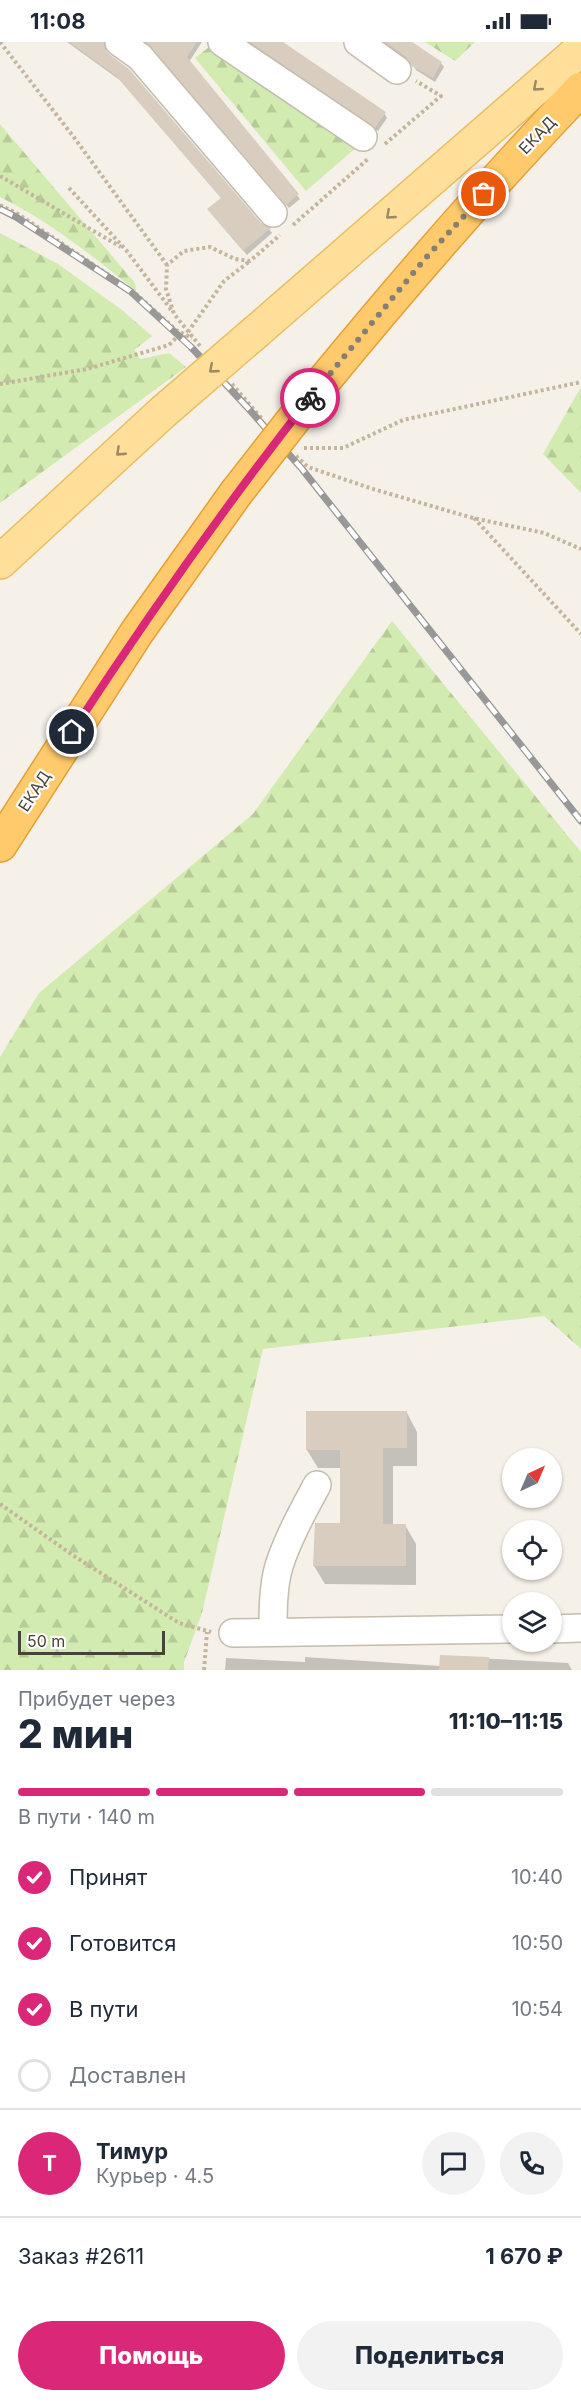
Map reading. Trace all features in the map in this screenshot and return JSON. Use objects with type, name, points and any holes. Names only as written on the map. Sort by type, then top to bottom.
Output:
[{"type":"highway","name":"ЕКАД","points":[[0,845],[137,632],[236,493],[322,383],[424,260],[581,89]]},
{"type":"main road","points":[[0,562],[163,412],[581,49]]},
{"type":"street","points":[[119,42],[140,57],[273,213]]},
{"type":"street","points":[[222,42],[363,137]]},
{"type":"street","points":[[358,42],[397,70]]},
{"type":"street","points":[[273,1632],[278,1568],[294,1529],[317,1485]]},
{"type":"street","points":[[562,1629],[581,1628]]},
{"type":"street","points":[[220,1632],[502,1629]]},
{"type":"path","points":[[0,42],[73,136],[167,266]]},
{"type":"path","points":[[0,177],[126,250]]},
{"type":"path","points":[[69,188],[126,250],[174,314]]},
{"type":"path","points":[[0,205],[18,214],[134,292],[176,330],[195,340],[178,336],[169,345],[87,369],[0,384]]},
{"type":"path","points":[[188,332],[224,281],[250,261]]},
{"type":"path","points":[[295,447],[343,447],[403,420],[581,382]]},
{"type":"path","points":[[473,518],[581,634]]},
{"type":"path","points":[[0,1504],[74,1556],[179,1623],[220,1632],[204,1670]]},
{"type":"green space","points":[[425,42],[475,42],[455,61]]},
{"type":"green space","points":[[213,44],[358,146],[306,191],[195,58]]},
{"type":"green space","points":[[0,124],[135,283],[136,291],[53,228],[0,197]]},
{"type":"green space","points":[[0,233],[58,264],[122,310],[152,336],[134,350],[140,359],[169,353],[186,367],[0,503]]},
{"type":"green space","points":[[581,387],[581,493],[543,454]]},
{"type":"green space","points":[[392,621],[581,852],[581,1349],[544,1316],[263,1349],[202,1613],[184,1662],[184,1670],[0,1670],[0,1057],[39,993],[253,814]]},
{"type":"building","points":[[69,42],[104,42],[109,54],[129,69],[261,223],[271,228],[243,251],[207,209],[221,198],[116,76]]},
{"type":"building","points":[[146,42],[197,42],[187,57],[299,194],[286,205]]},
{"type":"building","points":[[250,42],[283,42],[386,112],[375,128]]},
{"type":"building","points":[[385,42],[412,42],[442,62],[433,78],[412,66],[406,57]]},
{"type":"building","points":[[306,1411],[407,1411],[407,1448],[383,1448],[383,1524],[406,1524],[406,1566],[313,1566],[315,1523],[340,1523],[340,1450],[306,1450]]},
{"type":"building","points":[[440,1655],[489,1657],[488,1670],[439,1670]]},
{"type":"railway","points":[[0,209],[130,291],[191,347],[302,469],[581,821]]},
{"type":"way so far","points":[[310,398],[424,260],[484,194]]},
{"type":"route","points":[[72,732],[137,632],[236,493],[310,398]]}]
